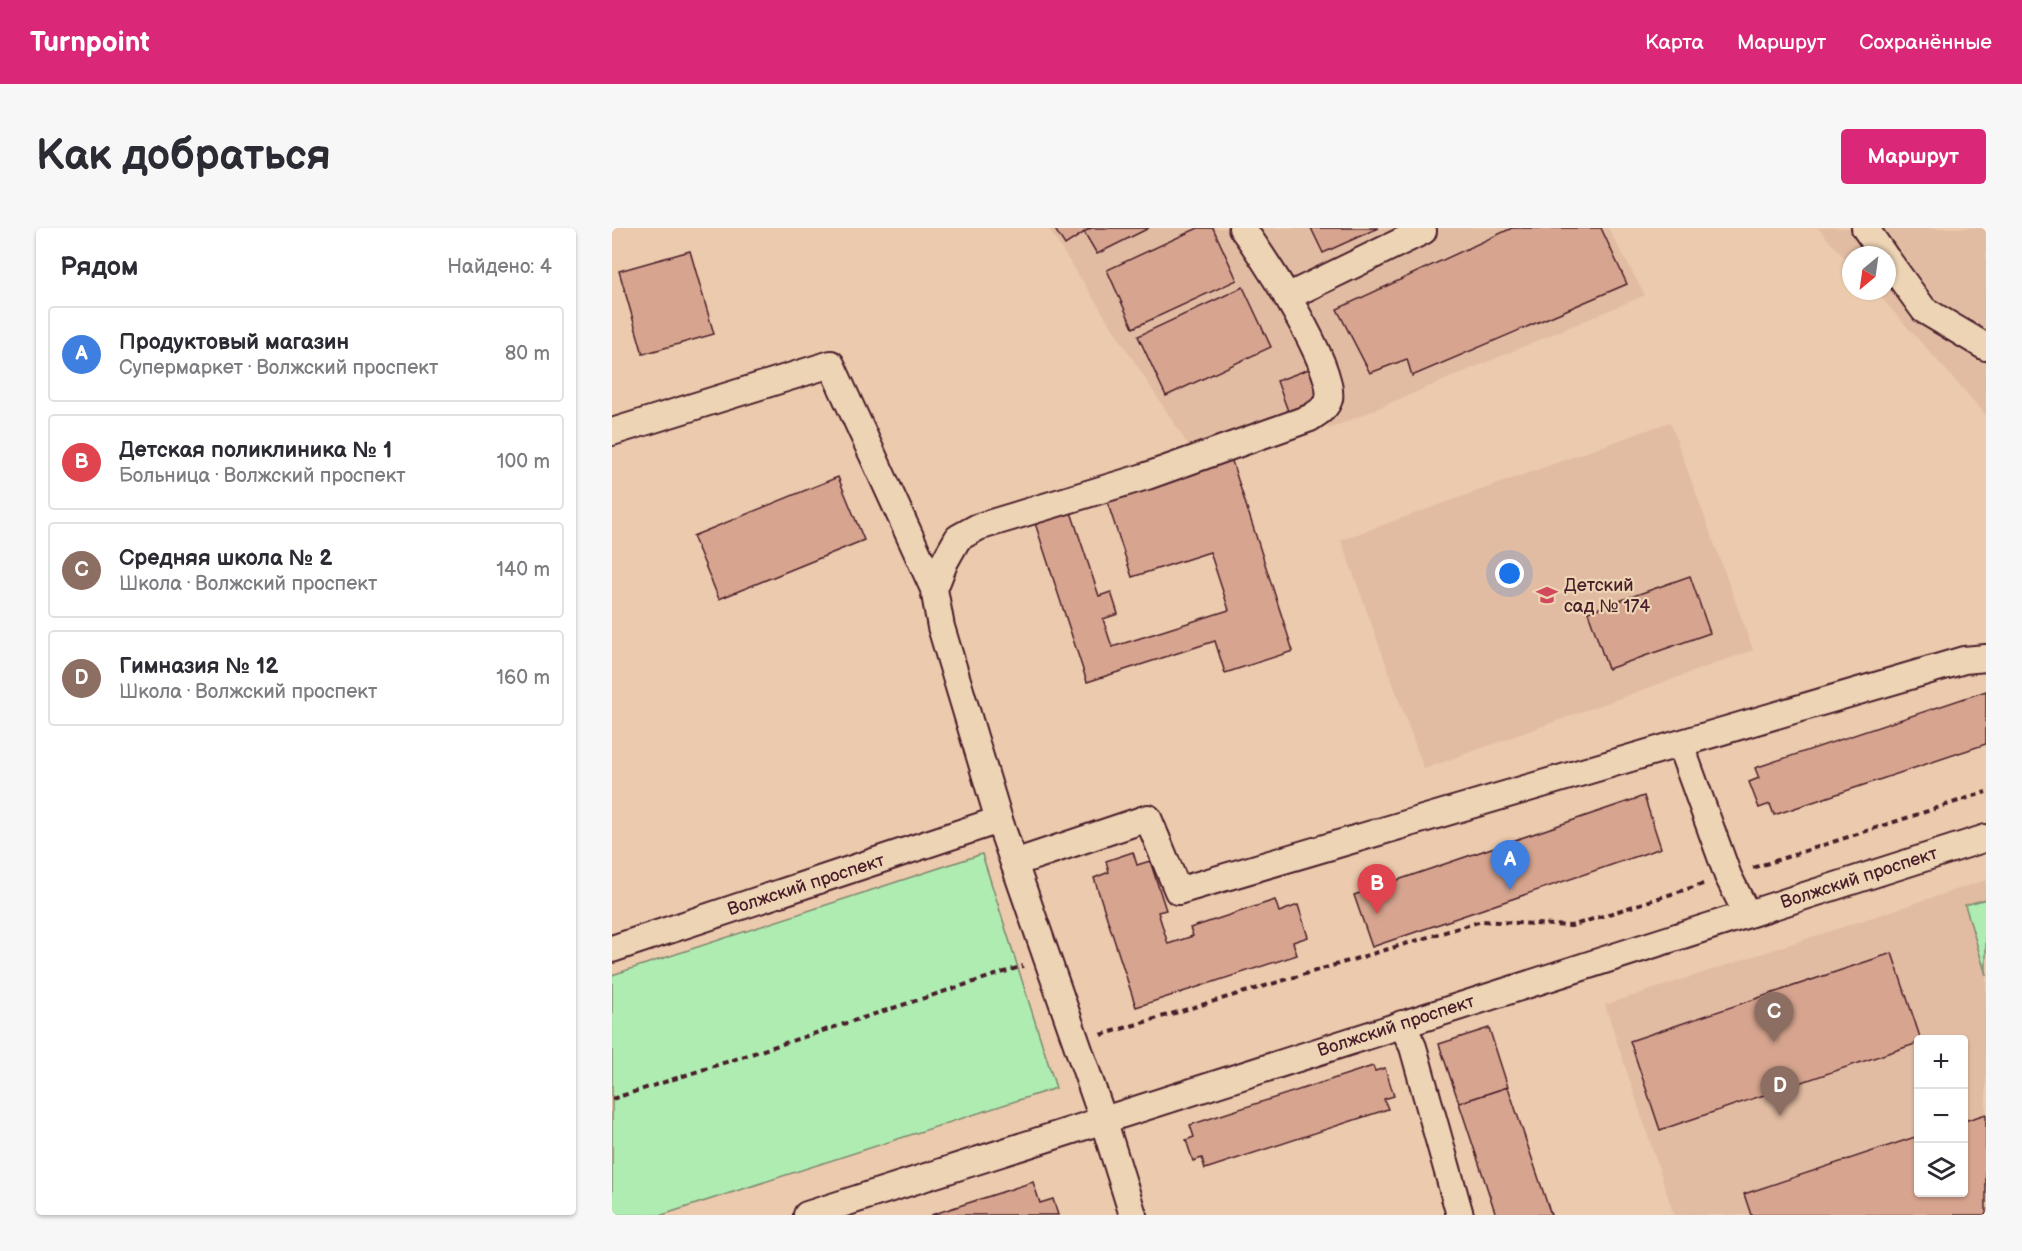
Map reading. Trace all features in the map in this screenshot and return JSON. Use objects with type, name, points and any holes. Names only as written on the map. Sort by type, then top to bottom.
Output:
[{"type":"street","points":[[934,589],[945,561],[958,538],[978,527],[1148,476],[1310,418],[1324,409],[1329,398],[1325,372],[1287,297],[1242,228]]},
{"type":"street","points":[[1864,228],[1877,246]]},
{"type":"street","points":[[1287,297],[1423,231]]},
{"type":"street","points":[[1896,271],[1924,310],[1986,347]]},
{"type":"street","points":[[612,432],[831,364],[934,589],[941,627],[999,820],[1103,1119],[1133,1215]]},
{"type":"street","points":[[1014,863],[1148,818],[1178,891],[1964,660],[1986,658]]},
{"type":"street","points":[[1680,744],[1728,876],[1748,914]]},
{"type":"street","name":"Волжский проспект","points":[[612,949],[999,820]]},
{"type":"street","name":"Волжский проспект","points":[[807,1215],[1986,838]]},
{"type":"street","points":[[1402,1024],[1413,1047],[1460,1215]]},
{"type":"path","points":[[1076,1043],[1482,921],[1571,927],[1986,792]]},
{"type":"path","points":[[612,1100],[1047,959]]},
{"type":"shaded area","points":[[1048,228],[1608,228],[1645,295],[1329,429],[1316,404],[1192,451]]},
{"type":"shaded area","points":[[1818,228],[1986,228],[1986,415],[1883,300],[1896,300],[1896,246],[1842,246],[1842,255]]},
{"type":"shaded area","name":"Детский сад № 174","points":[[1670,422],[1753,650],[1424,769],[1341,540]]},
{"type":"shaded area","points":[[1986,880],[1986,1215],[1674,1215],[1605,1005]]},
{"type":"green space","points":[[982,854],[1056,1088],[662,1215],[612,1215],[612,975]]},
{"type":"green space","points":[[1986,899],[1986,975],[1965,905]]},
{"type":"building","points":[[1054,228],[1091,228],[1065,245]]},
{"type":"building","points":[[1091,228],[1149,228],[1097,254],[1084,232]]},
{"type":"building","points":[[1198,228],[1213,228],[1237,280],[1133,328],[1107,270]]},
{"type":"building","points":[[1311,228],[1378,228],[1323,253]]},
{"type":"building","points":[[1512,228],[1601,228],[1627,284],[1412,376],[1407,359],[1370,373],[1337,309]]},
{"type":"building","points":[[690,251],[714,334],[643,354],[619,271]]},
{"type":"building","points":[[1243,287],[1271,347],[1166,396],[1138,336]]},
{"type":"building","points":[[1309,369],[1320,399],[1288,411],[1277,381]]},
{"type":"building","points":[[1229,452],[1293,651],[1225,673],[1215,641],[1087,682],[1035,523],[1071,512],[1099,596],[1111,592],[1118,614],[1103,619],[1112,647],[1229,610],[1210,552],[1132,577],[1104,492]]},
{"type":"building","points":[[838,477],[864,540],[719,599],[693,536]]},
{"type":"building","points":[[1690,576],[1710,633],[1608,669],[1588,612]]},
{"type":"building","points":[[1986,691],[1986,744],[1774,815],[1770,804],[1759,808],[1749,782],[1759,778],[1755,768]]},
{"type":"building","points":[[1644,796],[1661,848],[1372,947],[1354,895]]},
{"type":"building","points":[[1133,852],[1137,865],[1150,861],[1166,910],[1158,912],[1168,944],[1193,936],[1190,928],[1275,900],[1279,912],[1298,905],[1308,937],[1293,942],[1297,955],[1136,1007],[1094,878],[1109,872],[1106,861]]},
{"type":"building","points":[[1892,953],[1919,1035],[1914,1035],[1914,1044],[1660,1130],[1630,1041]]},
{"type":"building","points":[[1489,1028],[1508,1087],[1459,1103],[1439,1044]]},
{"type":"building","points":[[1373,1066],[1375,1071],[1385,1068],[1394,1096],[1384,1099],[1388,1109],[1205,1169],[1202,1158],[1193,1161],[1186,1140],[1194,1137],[1190,1125]]},
{"type":"building","points":[[1508,1087],[1551,1215],[1496,1215],[1459,1103]]},
{"type":"building","points":[[1986,1114],[1986,1215],[1751,1215],[1744,1194],[1914,1137],[1914,1197],[1968,1197],[1968,1120]]},
{"type":"building","points":[[1033,1182],[1040,1203],[1053,1199],[1058,1215],[931,1215]]},
{"type":"place","name":"Детский сад № 174","points":[[1547,595]]},
{"type":"place","name":"Продуктовый магазин","points":[[1510,890]]},
{"type":"place","name":"Детская поликлиника № 1","points":[[1377,914]]},
{"type":"place","name":"Средняя школа № 2","points":[[1774,1042]]},
{"type":"place","name":"Гимназия № 12","points":[[1780,1116]]}]
